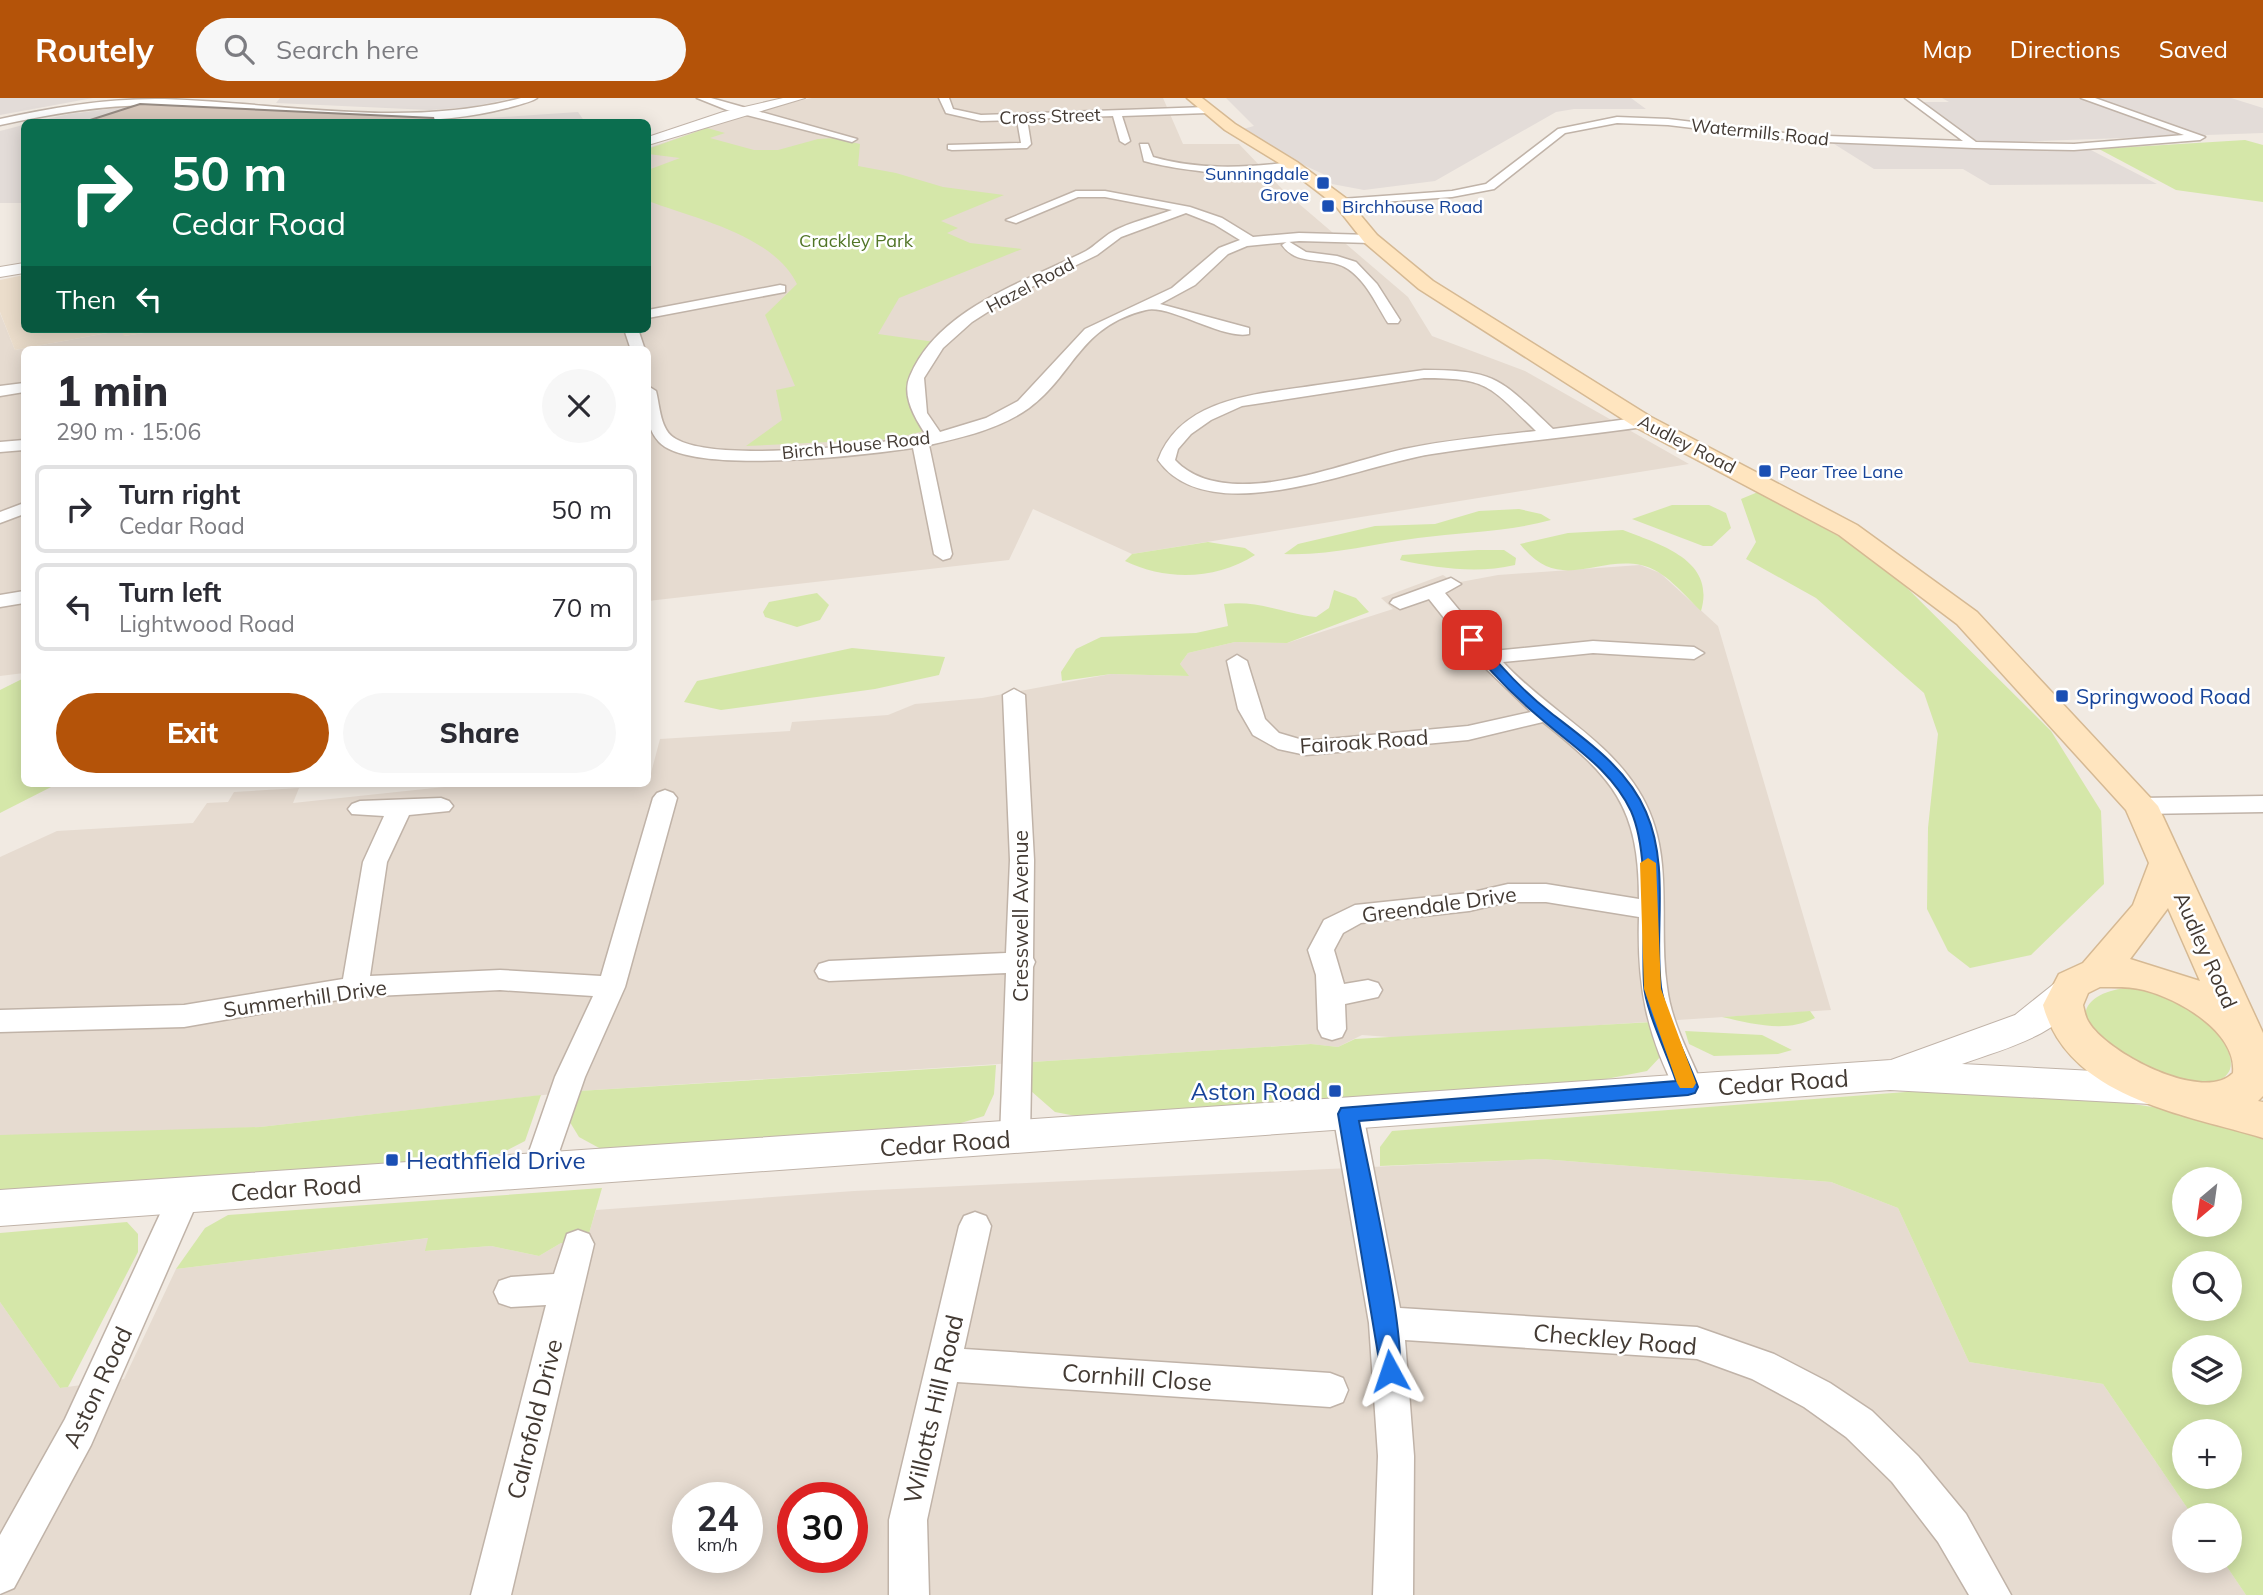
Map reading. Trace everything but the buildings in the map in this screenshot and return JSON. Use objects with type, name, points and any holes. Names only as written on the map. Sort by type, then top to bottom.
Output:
[{"type":"main road","name":"Audley Road","points":[[1201,104],[1292,165],[1341,202],[1371,239],[1426,285],[1643,422],[1848,530],[1967,618],[2141,806],[2254,1054]]},
{"type":"main road","name":"Audley Road","points":[[2082,983],[2149,910],[2167,862]]},
{"type":"main road","points":[[2163,1093],[2212,1100],[2238,1094],[2253,1079],[2254,1054],[2220,1013],[2186,991],[2130,973],[2082,983],[2064,1008],[2069,1023],[2086,1047],[2120,1074],[2163,1093],[2250,1114],[2263,1120]]},
{"type":"street","points":[[0,122],[68,107],[117,102],[429,116],[499,108],[532,98]]},
{"type":"street","points":[[702,98],[852,139]]},
{"type":"street","points":[[651,140],[743,111],[799,98]]},
{"type":"street","name":"Cross Street","points":[[944,98],[946,108],[957,114],[981,118],[1022,117],[1069,111],[1117,114],[1201,104]]},
{"type":"street","points":[[1910,98],[1974,145]]},
{"type":"street","name":"Watermills Road","points":[[1341,202],[1452,194],[1490,187],[1562,131],[1617,120],[1668,122],[1801,138],[1974,145],[2074,147],[2200,137],[2086,98]]},
{"type":"street","points":[[262,118],[284,109]]},
{"type":"street","points":[[1117,114],[1125,141]]},
{"type":"street","points":[[952,147],[1023,146],[1026,144],[1022,117]]},
{"type":"street","points":[[1144,146],[1148,159],[1179,166],[1263,169],[1292,165]]},
{"type":"street","points":[[1012,220],[1076,194],[1105,194],[1186,209],[1218,221],[1250,240]]},
{"type":"street","name":"Hazel Road","points":[[943,554],[928,440],[915,395],[919,368],[937,345],[967,319],[1006,294],[1093,253],[1117,234],[1186,209]]},
{"type":"street","name":"Birch House Road","points":[[652,428],[669,442],[679,446],[734,456],[928,440],[983,425],[1013,411],[1035,397],[1078,343],[1098,327],[1149,305],[1188,284],[1216,256],[1250,240],[1371,239]]},
{"type":"street","points":[[1286,240],[1290,251],[1295,253],[1349,263],[1367,281],[1393,320]]},
{"type":"street","points":[[0,272],[21,268]]},
{"type":"street","points":[[651,313],[780,289]]},
{"type":"street","points":[[1149,305],[1244,331]]},
{"type":"street","points":[[1551,436],[1496,384],[1467,374],[1424,374],[1239,402],[1219,410],[1188,430],[1169,448],[1166,460],[1173,470],[1189,478],[1240,489],[1266,489],[1293,485],[1427,449],[1551,436],[1643,422]]},
{"type":"street","points":[[0,391],[21,388]]},
{"type":"street","points":[[0,447],[21,445]]},
{"type":"street","points":[[0,517],[21,509]]},
{"type":"street","points":[[1399,603],[1442,587],[1486,658],[1545,715],[1588,747],[1622,785],[1639,811],[1647,840],[1652,909],[1653,989],[1688,1087]]},
{"type":"street","points":[[0,601],[21,598]]},
{"type":"street","points":[[1486,658],[1592,648],[1697,651]]},
{"type":"street","name":"Fairoak Road","points":[[1237,661],[1256,727],[1266,738],[1283,745],[1306,748],[1468,733],[1545,715]]},
{"type":"street","name":"Cresswell Avenue","points":[[1014,695],[1021,846],[1021,962],[1015,1138]]},
{"type":"street","points":[[538,1172],[570,1077],[611,987],[665,798]]},
{"type":"street","points":[[2141,806],[2263,804]]},
{"type":"street","points":[[359,809],[441,806]]},
{"type":"street","points":[[355,987],[373,870],[400,808]]},
{"type":"street","name":"Greendale Drive","points":[[1332,1029],[1332,996],[1321,950],[1333,927],[1355,914],[1469,902],[1508,893],[1546,892],[1652,909]]},
{"type":"street","points":[[829,971],[1021,962]]},
{"type":"street","name":"Summerhill Drive","points":[[0,1021],[184,1016],[355,987],[500,980],[611,987]]},
{"type":"street","points":[[1890,1075],[2028,1025],[2082,983]]},
{"type":"street","points":[[1332,996],[1368,990]]},
{"type":"street","points":[[1890,1075],[2163,1093]]},
{"type":"street","name":"Cedar Road","points":[[0,1208],[1015,1138],[1688,1087],[1890,1075]]},
{"type":"street","points":[[1348,1114],[1386,1323],[1396,1456],[1393,1595]]},
{"type":"street","name":"Aston Road","points":[[0,1574],[78,1432],[184,1196]]},
{"type":"street","name":"Willotts Hill Road","points":[[909,1595],[908,1520],[975,1226]]},
{"type":"street","name":"Calrofold Drive","points":[[491,1595],[578,1244]]},
{"type":"street","points":[[511,1292],[567,1288]]},
{"type":"street","name":"Checkley Road","points":[[1386,1323],[1698,1343],[1762,1366],[1817,1395],[1859,1424],[1905,1469],[1952,1528],[1991,1595]]},
{"type":"street","name":"Cornhill Close","points":[[943,1364],[1330,1390]]},
{"type":"shaded area","points":[[0,98],[93,98],[0,115]]},
{"type":"shaded area","points":[[280,98],[514,98],[471,107],[430,110],[276,103]]},
{"type":"shaded area","points":[[812,98],[1163,98],[1183,144],[1239,144],[1284,191],[1408,297],[1432,336],[1525,371],[1689,464],[1132,554],[1033,509],[1009,560],[651,601],[651,346],[37,346],[108,333],[124,333],[124,336],[144,333],[651,333],[651,147],[761,109]]},
{"type":"shaded area","points":[[1226,98],[1631,98],[1646,109],[1574,109],[1556,112],[1435,181],[1364,190],[1332,184],[1323,174],[1297,162],[1243,129],[1254,126]]},
{"type":"shaded area","points":[[1942,98],[2231,98],[2263,108],[2263,133],[1980,143],[1919,102],[1949,102]]},
{"type":"shaded area","points":[[133,106],[403,119],[47,119]]},
{"type":"shaded area","points":[[578,112],[583,119],[475,119]]},
{"type":"shaded area","points":[[21,126],[21,203],[0,203],[0,131]]},
{"type":"shaded area","points":[[1831,142],[2011,150],[2087,148],[2157,184],[1990,185],[1963,169],[1874,169]]},
{"type":"shaded area","points":[[21,276],[21,333],[107,333],[37,346],[21,346],[21,349],[15,350],[0,312],[0,280]]},
{"type":"shaded area","points":[[0,313],[15,350],[21,349],[21,673],[0,676]]},
{"type":"shaded area","points":[[123,333],[144,333],[123,336]]},
{"type":"shaded area","points":[[1640,565],[1660,573],[1718,626],[1831,1010],[1402,1038],[1362,1035],[1338,1047],[1310,1044],[579,1091],[260,1127],[0,1138],[0,857],[57,831],[193,823],[207,803],[228,802],[234,792],[299,788],[293,803],[444,787],[651,787],[651,773],[660,739],[790,731],[792,722],[888,715],[915,704],[982,698],[1111,674],[1188,676],[1180,664],[1188,653],[1235,642],[1287,643],[1393,609],[1381,598],[1443,575],[1455,583],[1498,575]]},
{"type":"shaded area","points":[[1542,1159],[1831,1182],[1898,1208],[1969,1362],[2103,1384],[2184,1503],[2172,1503],[2172,1573],[2231,1573],[2246,1595],[0,1595],[0,1302],[60,1388],[124,1379],[176,1269],[429,1238],[426,1251],[491,1246],[539,1256],[561,1243],[586,1243],[596,1210],[854,1191]]},
{"type":"green space","name":"Crackley Park","points":[[707,128],[725,133],[710,138],[754,150],[778,150],[818,139],[835,138],[860,144],[858,166],[896,173],[943,187],[1004,195],[941,221],[958,228],[947,233],[970,243],[1022,249],[899,298],[878,334],[935,342],[914,397],[914,408],[924,431],[892,439],[746,446],[782,420],[776,390],[795,386],[765,315],[797,284],[786,267],[752,241],[710,222],[651,202],[651,169],[680,158],[651,154],[651,148]]},
{"type":"green space","points":[[2245,140],[2263,145],[2263,202],[2176,190],[2099,149]]},
{"type":"green space","points":[[1758,492],[1851,543],[1898,579],[2051,731],[2101,811],[2104,884],[2031,955],[1970,968],[1948,951],[1927,909],[1928,828],[1938,734],[1924,693],[1816,598],[1746,559],[1756,542],[1741,499]]},
{"type":"green space","points":[[1672,505],[1709,505],[1726,513],[1731,528],[1712,546],[1703,546],[1632,519]]},
{"type":"green space","points":[[1519,509],[1541,514],[1551,520],[1518,527],[1334,551],[1284,554],[1298,544],[1375,526],[1435,524],[1479,511]]},
{"type":"green space","points":[[1623,530],[1668,549],[1693,567],[1704,593],[1701,611],[1674,584],[1650,568],[1624,564],[1563,570],[1549,567],[1534,559],[1520,544],[1568,533]]},
{"type":"green space","points":[[1208,542],[1245,548],[1255,555],[1224,569],[1191,575],[1157,572],[1125,561],[1132,554]]},
{"type":"green space","points":[[1504,550],[1516,558],[1515,565],[1457,569],[1400,560],[1402,555]]},
{"type":"green space","points":[[1334,590],[1356,598],[1369,612],[1287,643],[1235,642],[1188,653],[1180,664],[1189,676],[1111,674],[1062,681],[1061,672],[1076,649],[1101,637],[1196,633],[1228,626],[1224,604],[1259,605],[1316,617],[1329,608]]},
{"type":"green space","points":[[817,593],[829,605],[820,620],[797,627],[765,617],[763,612],[769,602]]},
{"type":"green space","points":[[852,648],[945,657],[939,675],[875,689],[721,710],[684,702],[697,681]]},
{"type":"green space","points":[[21,680],[21,787],[51,787],[0,813],[0,690]]},
{"type":"green space","points":[[2129,988],[2171,999],[2203,1018],[2228,1050],[2231,1061],[2229,1071],[2221,1079],[2206,1084],[2169,1080],[2142,1068],[2102,1042],[2088,1025],[2087,1008],[2099,996]]},
{"type":"green space","points":[[1810,1011],[1815,1018],[1804,1023],[1781,1026],[1722,1017]]},
{"type":"green space","points":[[1653,1022],[1661,1056],[1647,1071],[1601,1080],[1081,1117],[1055,1112],[1031,1091],[1032,1062],[1311,1044],[1338,1047],[1355,1039]]},
{"type":"green space","points":[[1685,1031],[1762,1035],[1792,1050],[1778,1054],[1714,1056],[1689,1044]]},
{"type":"green space","points":[[996,1065],[994,1094],[984,1116],[961,1123],[601,1149],[579,1137],[568,1119],[579,1091]]},
{"type":"green space","points":[[1932,1090],[2083,1096],[2184,1112],[2263,1134],[2263,1595],[2246,1595],[2231,1573],[2242,1573],[2242,1503],[2184,1503],[2174,1489],[2242,1489],[2242,1419],[2172,1419],[2172,1486],[2103,1384],[1969,1362],[1898,1208],[1831,1182],[1542,1159],[1380,1166],[1380,1147],[1392,1131]]},
{"type":"green space","points":[[541,1095],[525,1141],[502,1153],[470,1160],[0,1193],[0,1135],[260,1127]]},
{"type":"green space","points":[[602,1188],[586,1244],[561,1243],[539,1256],[491,1246],[425,1251],[428,1238],[176,1269],[205,1228],[228,1215]]},
{"type":"green space","points":[[127,1222],[138,1234],[138,1252],[68,1387],[60,1388],[0,1302],[0,1233]]},
{"type":"slow traffic","points":[[1648,863],[1652,909],[1653,989],[1686,1083]]},
{"type":"place","name":"Sunningdale Grove","points":[[1323,183]]},
{"type":"place","name":"Birchhouse Road","points":[[1328,206]]},
{"type":"place","name":"Pear Tree Lane","points":[[1765,471]]},
{"type":"place","name":"Springwood Road","points":[[2062,696]]},
{"type":"place","name":"Aston Road","points":[[1335,1091]]},
{"type":"place","name":"Heathfield Drive","points":[[392,1160]]},
{"type":"route","points":[[1390,1371],[1386,1323],[1348,1114],[1688,1087],[1653,989],[1652,909],[1647,840],[1639,811],[1622,785],[1588,747],[1545,715],[1486,658],[1472,640]]}]
